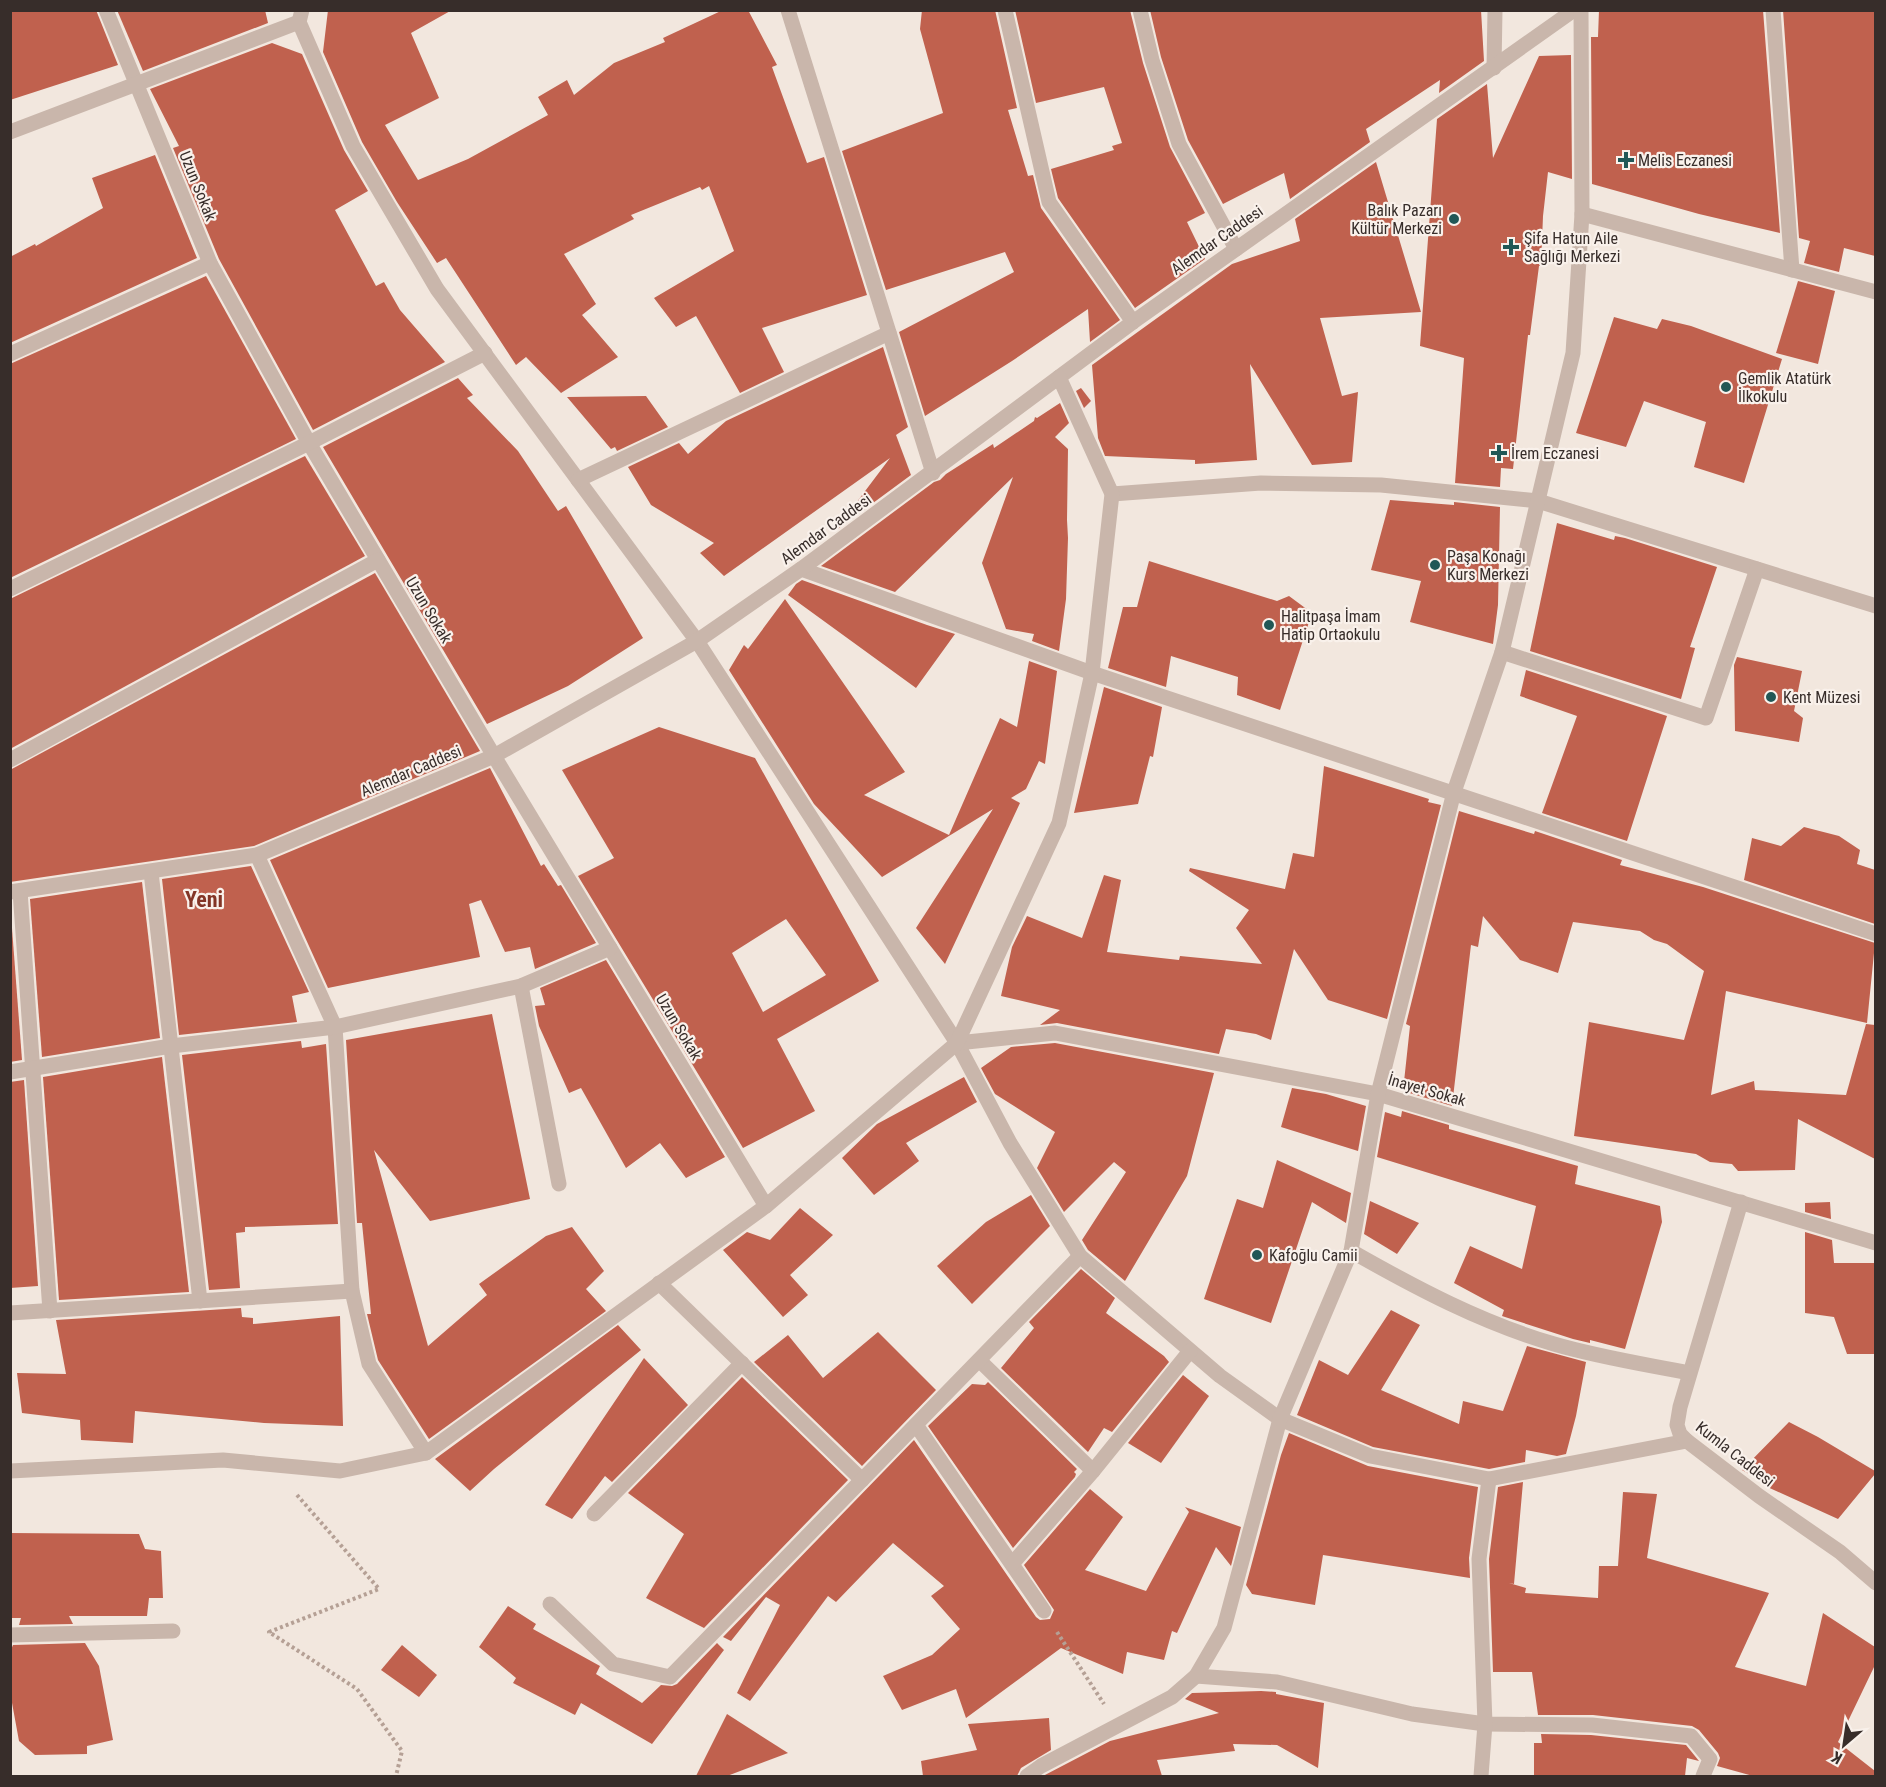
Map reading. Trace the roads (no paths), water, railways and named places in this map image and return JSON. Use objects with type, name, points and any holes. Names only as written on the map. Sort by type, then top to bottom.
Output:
[{"type":"street","name":"Uzun Sokak","points":[[106,10],[210,262],[309,443],[494,756],[766,1206]]},
{"type":"street","points":[[788,10],[933,473]]},
{"type":"street","points":[[1005,10],[1049,202],[1132,322]]},
{"type":"street","points":[[1140,10],[1152,60],[1179,144],[1236,249]]},
{"type":"street","points":[[1494,68],[1496,10]]},
{"type":"street","name":"Alemdar Caddesi","points":[[16,892],[257,855],[494,756],[697,642],[933,473],[1132,322],[1574,10]]},
{"type":"street","points":[[1027,1776],[1041,1766],[1172,1697],[1196,1676],[1224,1628],[1280,1419],[1351,1251],[1378,1094],[1454,792],[1502,652],[1573,353],[1581,214],[1581,10]]},
{"type":"street","points":[[1773,10],[1792,270]]},
{"type":"street","points":[[10,132],[300,16],[353,146],[437,289],[697,642],[957,1043],[1010,1143],[1080,1256],[1220,1376],[1280,1419],[1370,1456],[1490,1479],[1687,1441]]},
{"type":"street","points":[[1581,214],[1875,292]]},
{"type":"street","points":[[10,354],[210,262]]},
{"type":"street","points":[[578,480],[889,333]]},
{"type":"street","points":[[10,589],[309,443],[484,353]]},
{"type":"street","points":[[10,1471],[223,1460],[340,1471],[426,1454],[766,1206],[957,1043],[1059,823],[1092,673],[1112,494],[1059,378]]},
{"type":"street","points":[[1112,494],[1261,483],[1381,485],[1538,501],[1875,606]]},
{"type":"street","points":[[10,760],[378,560]]},
{"type":"street","points":[[801,569],[1092,673],[1875,934]]},
{"type":"street","points":[[1502,652],[1706,718],[1757,569]]},
{"type":"street","points":[[257,855],[335,1027],[352,1291],[369,1365],[426,1454]]},
{"type":"street","points":[[151,872],[200,1301]]},
{"type":"street","points":[[16,892],[33,1069],[50,1311]]},
{"type":"street","points":[[10,1072],[171,1046],[335,1027],[521,986],[610,948]]},
{"type":"street","points":[[521,986],[559,1184]]},
{"type":"street","name":"İnayet Sokak","points":[[957,1043],[1055,1033],[1378,1094],[1875,1243]]},
{"type":"street","name":"Kumla Caddesi","points":[[1740,1202],[1689,1373],[1677,1425],[1680,1434],[1759,1496],[1840,1552],[1875,1583]]},
{"type":"street","points":[[1351,1251],[1416,1288],[1484,1319],[1555,1344],[1689,1373]]},
{"type":"street","points":[[550,1604],[614,1664],[670,1677],[1080,1256]]},
{"type":"street","points":[[659,1283],[862,1480]]},
{"type":"street","points":[[10,1313],[352,1291]]},
{"type":"street","points":[[1012,1564],[1093,1471],[1190,1351]]},
{"type":"street","points":[[980,1361],[1093,1471]]},
{"type":"street","points":[[594,1514],[742,1363]]},
{"type":"street","points":[[916,1425],[1044,1611]]},
{"type":"street","points":[[1481,1776],[1485,1724],[1479,1559],[1490,1479]]},
{"type":"street","points":[[10,1635],[173,1631]]},
{"type":"street","points":[[1196,1676],[1277,1683],[1413,1714],[1485,1724],[1592,1725],[1691,1736],[1710,1759],[1703,1776]]},
{"type":"place","name":"Melis Eczanesi","points":[[1626,160]]},
{"type":"place","name":"Balık Pazarı Kültür Merkezi","points":[[1454,219]]},
{"type":"place","name":"Şifa Hatun Aile Sağlığı Merkezi","points":[[1511,247]]},
{"type":"place","name":"Gemlik Atatürk İlkokulu","points":[[1726,387]]},
{"type":"place","name":"İrem Eczanesi","points":[[1499,453]]},
{"type":"place","name":"Paşa Konağı Kurs Merkezi","points":[[1435,565]]},
{"type":"place","name":"Halitpaşa İmam Hatip Ortaokulu","points":[[1269,625]]},
{"type":"place","name":"Kent Müzesi","points":[[1771,697]]},
{"type":"place","name":"Kafoğlu Camii","points":[[1257,1255]]},
{"type":"district","name":"Yeni","points":[[204,899]]}]
